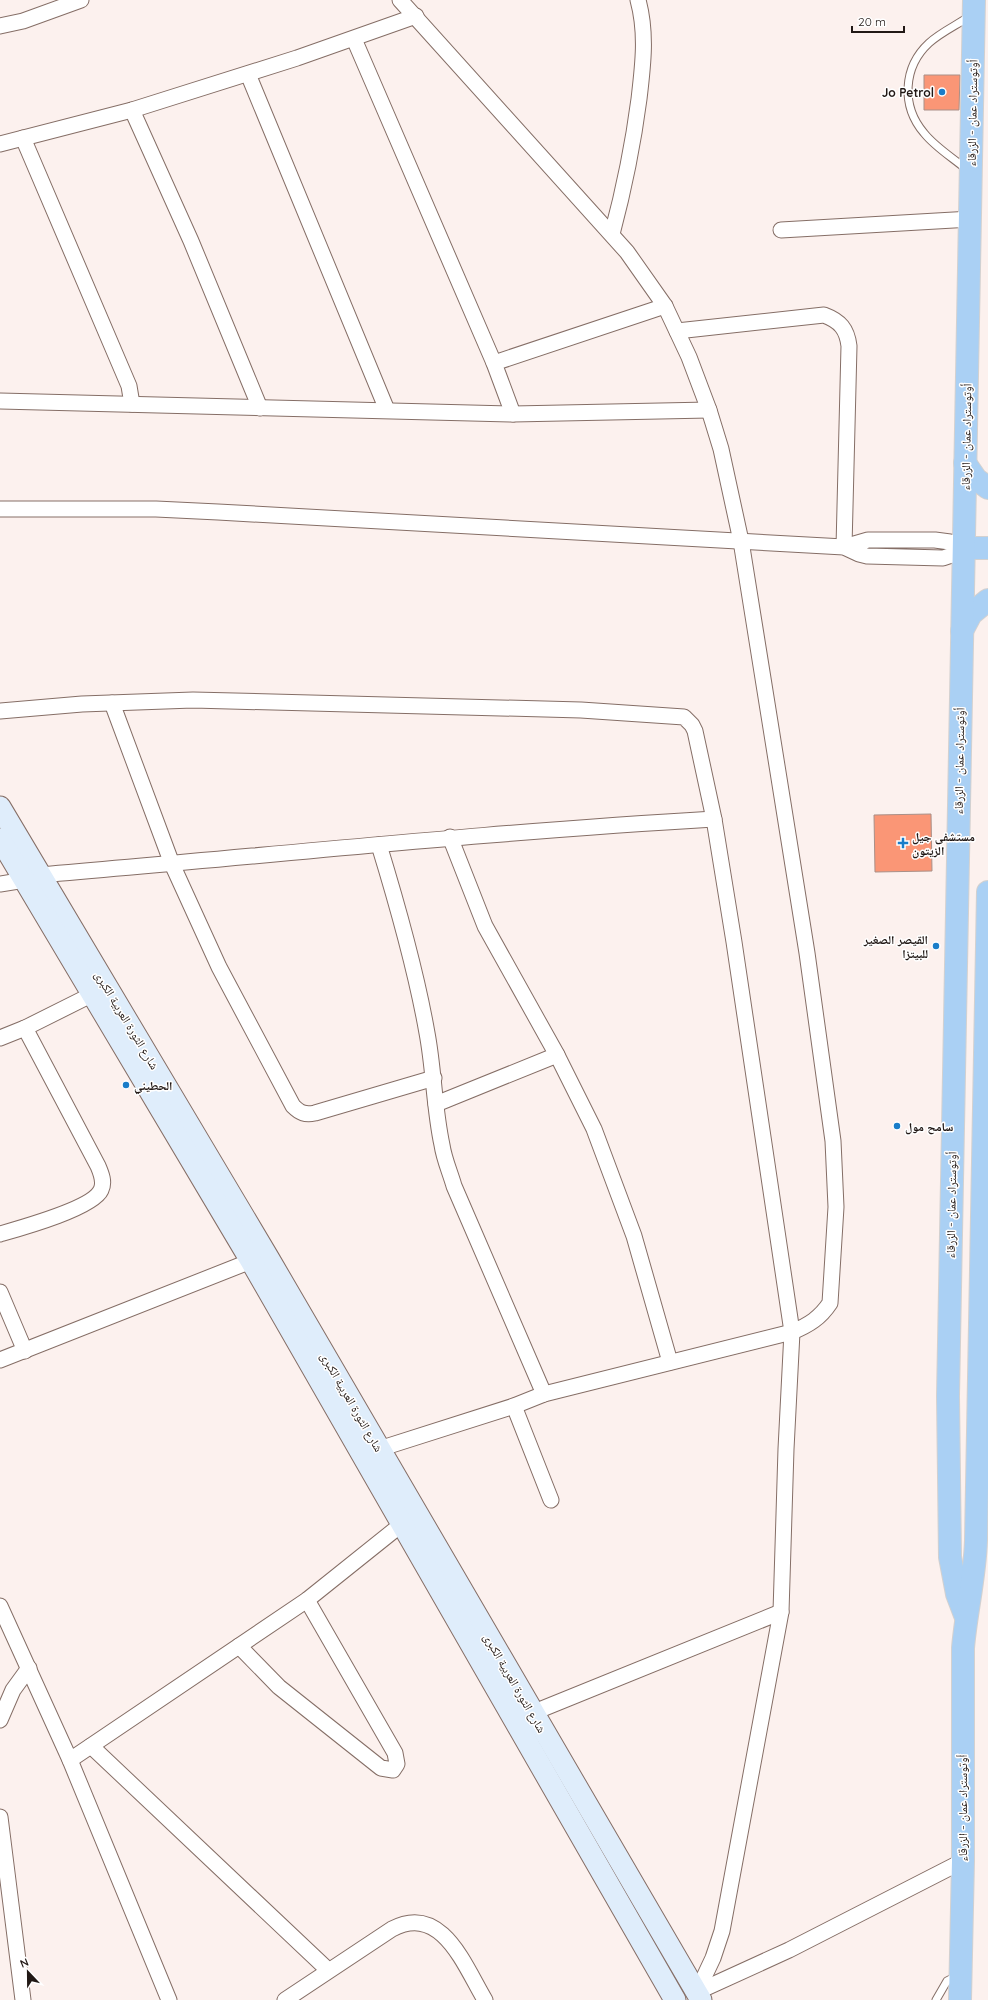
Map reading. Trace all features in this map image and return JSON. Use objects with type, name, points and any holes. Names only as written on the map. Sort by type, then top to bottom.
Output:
[{"type":"highway","name":"أوتوستراد عمان - الزرقاء","points":[[965,1615],[954,1581],[950,1551],[948,1396],[974,7]]},
{"type":"highway","points":[[965,463],[976,479],[988,488]]},
{"type":"highway","points":[[964,548],[988,548]]},
{"type":"highway","points":[[962,631],[971,614],[988,600]]},
{"type":"highway","name":"أوتوستراد عمان - الزرقاء","points":[[960,2000],[963,1861],[962,1679],[965,1615],[973,1578],[976,1540],[988,892]]},
{"type":"main road","name":"شارع الثورة العربية الكبرى","points":[[0,807],[32,878],[94,994],[379,1449],[532,1713],[699,1996]]},
{"type":"main road","name":"شارع الثورة العربية الكبرى","points":[[0,839],[32,878],[260,1260],[402,1524],[674,2000]]},
{"type":"street","points":[[0,26],[23,21],[81,0]]},
{"type":"street","points":[[379,1449],[514,1406],[544,1394],[792,1332],[812,1323],[822,1315],[830,1303],[836,1207],[833,1142],[807,953],[741,541],[721,449],[709,410],[665,306],[642,272],[612,234],[400,0]]},
{"type":"street","points":[[612,234],[624,190],[634,140],[642,75],[645,41],[638,0]]},
{"type":"street","points":[[0,144],[132,110],[354,39],[416,16]]},
{"type":"street","points":[[354,39],[494,363],[513,414]]},
{"type":"street","points":[[248,74],[387,410]]},
{"type":"street","points":[[132,110],[191,242],[260,408]]},
{"type":"street","points":[[23,138],[129,386],[132,404]]},
{"type":"street","points":[[781,230],[971,219]]},
{"type":"street","points":[[494,363],[665,306]]},
{"type":"street","points":[[676,331],[824,315],[835,319],[842,325],[848,334],[849,346],[844,547]]},
{"type":"street","points":[[0,401],[513,414],[709,410]]},
{"type":"street","points":[[0,509],[156,509],[844,547],[868,540],[935,540],[950,542],[964,548]]},
{"type":"street","points":[[0,711],[112,703],[193,700],[581,710],[684,717],[692,725],[695,731],[714,819],[792,1332],[786,1449],[781,1612],[722,1931],[699,1996]]},
{"type":"street","points":[[112,703],[172,864],[219,967],[276,1077],[293,1106],[300,1112],[307,1114],[315,1113],[434,1078]]},
{"type":"street","points":[[0,884],[32,878],[450,837],[585,826],[714,819]]},
{"type":"street","points":[[450,837],[485,926],[557,1055],[594,1129],[634,1236],[670,1362]]},
{"type":"street","points":[[380,845],[411,961],[427,1032],[442,1146],[454,1186],[544,1394]]},
{"type":"street","points":[[0,1038],[25,1028],[94,994]]},
{"type":"street","points":[[0,1234],[88,1203],[96,1196],[103,1184],[98,1166],[25,1028]]},
{"type":"street","points":[[436,1104],[557,1055]]},
{"type":"street","points":[[0,1360],[260,1260]]},
{"type":"street","points":[[0,1292],[25,1351]]},
{"type":"street","points":[[514,1406],[551,1500]]},
{"type":"street","points":[[70,1760],[307,1600],[402,1524]]},
{"type":"street","points":[[239,1646],[294,1699],[381,1768],[393,1770],[397,1764],[395,1753],[307,1600]]},
{"type":"street","points":[[0,1606],[70,1760],[169,2000]]},
{"type":"street","points":[[532,1713],[781,1612]]},
{"type":"street","points":[[0,1720],[13,1690],[29,1668]]},
{"type":"street","points":[[91,1746],[328,1970]]},
{"type":"street","points":[[0,1816],[23,2000]]},
{"type":"street","points":[[699,1996],[963,1861]]},
{"type":"street","points":[[285,2000],[328,1970],[392,1929],[403,1923],[414,1921],[437,1929],[447,1938],[485,2000]]},
{"type":"lane","points":[[972,173],[925,135],[913,116],[908,95],[908,80],[912,66],[920,52],[930,42],[974,7]]},
{"type":"lane","points":[[936,2000],[947,1981],[961,1974]]},
{"type":"building","name":"Jo Petrol","points":[[924,75],[960,75],[959,110],[924,110]]},
{"type":"building","name":"مستشفى جيل الزيتون","points":[[931,814],[932,871],[875,872],[874,815]]},
{"type":"place","name":"Jo Petrol","points":[[942,92]]},
{"type":"place","name":"مستشفى جيل الزيتون","points":[[903,843]]},
{"type":"place","name":"القيصر الصغير للبيتزا","points":[[936,946]]},
{"type":"place","name":"الحطيني","points":[[126,1085]]},
{"type":"place","name":"سامح مول","points":[[897,1126]]}]
